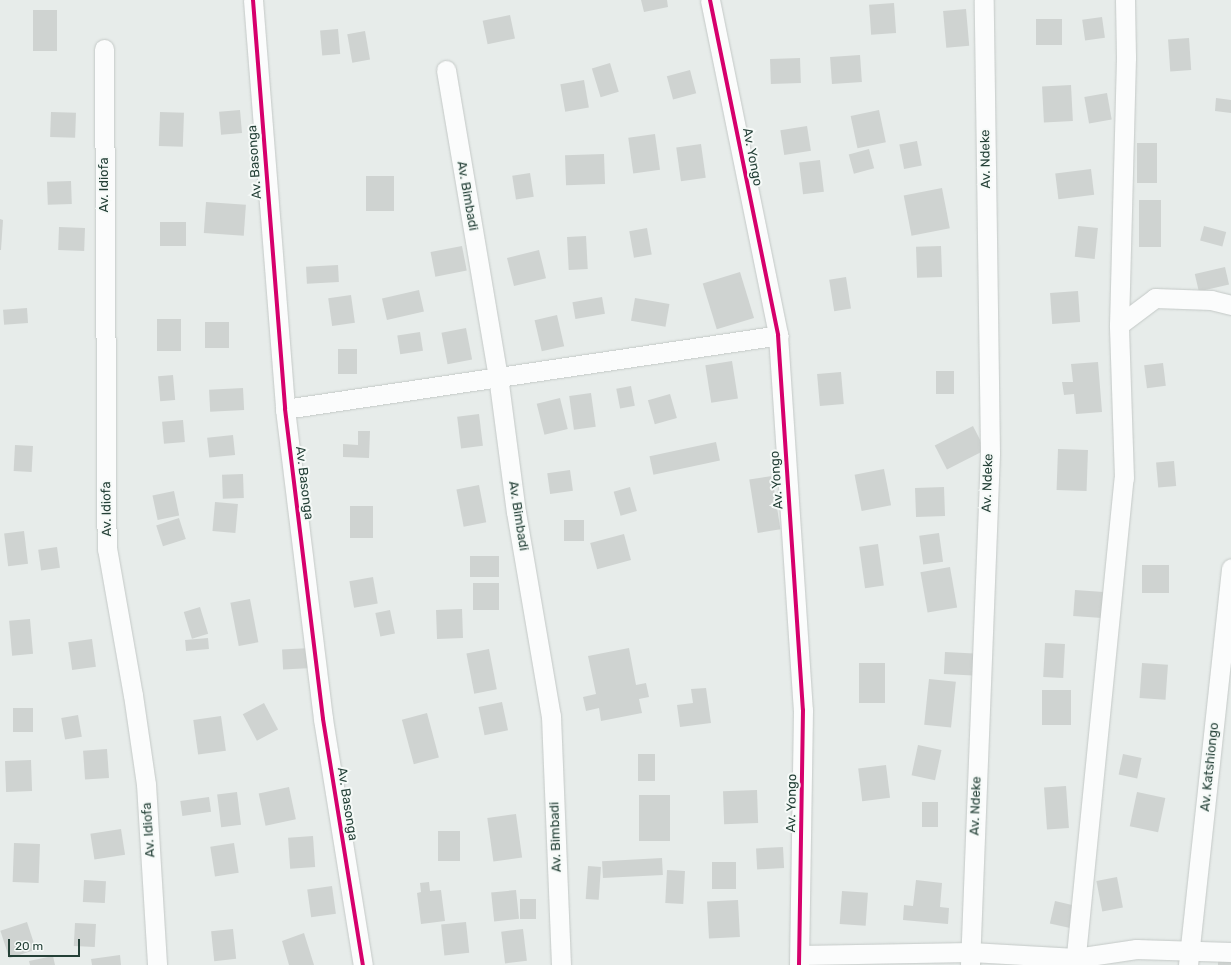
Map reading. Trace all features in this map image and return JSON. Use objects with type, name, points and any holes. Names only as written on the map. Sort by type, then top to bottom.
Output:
[{"type":"street","name":"Av. Basonga","points":[[252,0],[285,409],[323,719],[363,965]]},
{"type":"street","name":"Av. Yongo","points":[[710,0],[778,335],[803,710],[799,960]]},
{"type":"street","name":"Av. Ndeke","points":[[970,958],[990,453],[984,0]]},
{"type":"street","points":[[1076,962],[1124,478],[1119,325],[1126,58],[1125,0]]},
{"type":"street","name":"Av. Idiofa","points":[[104,49],[107,548],[133,695],[146,784],[157,965]]},
{"type":"street","name":"Av. Bimbadi","points":[[446,70],[498,376],[516,512],[551,716],[561,965]]},
{"type":"street","points":[[1119,325],[1154,298],[1211,300],[1231,305]]},
{"type":"street","points":[[285,409],[778,335]]},
{"type":"street","name":"Av. Katshiongo","points":[[1189,958],[1231,568]]},
{"type":"street","points":[[799,960],[970,958],[1076,962],[1136,949],[1189,958],[1231,952]]},
{"type":"building","points":[[641,0],[667,0],[668,7],[644,12]]},
{"type":"building","points":[[894,3],[896,33],[871,35],[869,5]]},
{"type":"building","points":[[966,9],[969,46],[946,48],[943,11]]},
{"type":"building","points":[[33,10],[57,10],[57,51],[33,51]]},
{"type":"building","points":[[510,15],[515,38],[488,44],[483,21]]},
{"type":"building","points":[[1102,17],[1105,38],[1085,41],[1082,20]]},
{"type":"building","points":[[1036,19],[1062,19],[1062,45],[1036,45]]},
{"type":"building","points":[[338,29],[340,54],[322,55],[320,31]]},
{"type":"building","points":[[365,31],[370,60],[352,63],[347,34]]},
{"type":"building","points":[[1189,38],[1191,70],[1170,71],[1168,39]]},
{"type":"building","points":[[860,55],[862,82],[832,84],[830,57]]},
{"type":"building","points":[[800,58],[801,83],[771,84],[770,59]]},
{"type":"building","points":[[610,63],[619,92],[601,97],[592,69]]},
{"type":"building","points":[[690,70],[696,93],[673,99],[667,76]]},
{"type":"building","points":[[584,80],[589,108],[565,112],[560,84]]},
{"type":"building","points":[[1071,85],[1073,121],[1044,122],[1042,87]]},
{"type":"building","points":[[1107,93],[1112,120],[1089,124],[1084,97]]},
{"type":"building","points":[[1216,98],[1231,100],[1231,113],[1215,111]]},
{"type":"building","points":[[240,110],[242,133],[221,135],[219,112]]},
{"type":"building","points":[[879,110],[886,142],[857,148],[851,116]]},
{"type":"building","points":[[51,112],[76,113],[75,138],[50,137]]},
{"type":"building","points":[[160,112],[184,113],[183,147],[159,146]]},
{"type":"building","points":[[807,126],[811,151],[784,155],[780,130]]},
{"type":"building","points":[[655,134],[660,170],[633,173],[628,138]]},
{"type":"building","points":[[917,141],[922,166],[904,169],[899,144]]},
{"type":"building","points":[[1137,143],[1157,143],[1157,183],[1137,183]]},
{"type":"building","points":[[701,144],[706,178],[681,181],[676,147]]},
{"type":"building","points":[[869,149],[874,168],[854,174],[849,154]]},
{"type":"building","points":[[604,154],[605,184],[566,185],[565,155]]},
{"type":"building","points":[[820,160],[824,192],[803,194],[799,163]]},
{"type":"building","points":[[1091,169],[1094,195],[1058,199],[1055,173]]},
{"type":"building","points":[[530,173],[534,197],[516,200],[512,176]]},
{"type":"building","points":[[366,176],[394,176],[394,211],[366,211]]},
{"type":"building","points":[[71,181],[72,204],[48,205],[47,182]]},
{"type":"building","points":[[942,188],[950,228],[912,236],[904,195]]},
{"type":"building","points":[[1139,200],[1161,200],[1161,247],[1139,247]]},
{"type":"building","points":[[206,202],[246,205],[244,236],[204,233]]},
{"type":"building","points":[[0,219],[3,220],[1,250],[0,250]]},
{"type":"building","points":[[160,222],[186,222],[186,246],[160,246]]},
{"type":"building","points":[[1078,226],[1098,228],[1095,259],[1075,257]]},
{"type":"building","points":[[1204,226],[1226,232],[1222,246],[1200,240]]},
{"type":"building","points":[[59,227],[85,228],[84,251],[58,250]]},
{"type":"building","points":[[647,228],[652,255],[634,258],[629,231]]},
{"type":"building","points":[[586,236],[588,269],[569,270],[567,237]]},
{"type":"building","points":[[462,246],[467,271],[435,277],[431,252]]},
{"type":"building","points":[[941,246],[942,277],[917,278],[916,247]]},
{"type":"building","points":[[539,250],[546,278],[514,286],[507,258]]},
{"type":"building","points":[[338,265],[339,282],[307,284],[306,267]]},
{"type":"building","points":[[1225,267],[1229,285],[1199,292],[1195,274]]},
{"type":"building","points":[[740,272],[754,318],[717,329],[703,283]]},
{"type":"building","points":[[846,277],[851,309],[834,311],[829,280]]},
{"type":"building","points":[[419,290],[424,311],[387,320],[382,299]]},
{"type":"building","points":[[1078,291],[1080,322],[1052,324],[1050,293]]},
{"type":"building","points":[[351,295],[355,323],[332,326],[328,298]]},
{"type":"building","points":[[602,297],[605,314],[575,319],[572,302]]},
{"type":"building","points":[[635,298],[669,304],[665,327],[631,321]]},
{"type":"building","points":[[27,308],[28,323],[4,325],[3,310]]},
{"type":"building","points":[[557,315],[564,346],[542,351],[535,320]]},
{"type":"building","points":[[157,319],[181,319],[181,351],[157,351]]},
{"type":"building","points":[[205,322],[229,322],[229,348],[205,348]]},
{"type":"building","points":[[466,328],[472,359],[448,364],[441,333]]},
{"type":"building","points":[[420,332],[423,351],[400,354],[397,336]]},
{"type":"building","points":[[338,349],[357,349],[357,374],[338,374]]},
{"type":"building","points":[[732,361],[738,399],[711,403],[705,365]]},
{"type":"building","points":[[1098,362],[1102,412],[1076,414],[1074,394],[1064,395],[1062,382],[1073,382],[1071,364]]},
{"type":"building","points":[[1163,363],[1166,386],[1147,388],[1144,365]]},
{"type":"building","points":[[936,371],[954,371],[954,394],[936,394]]},
{"type":"building","points":[[841,372],[844,404],[820,406],[817,374]]},
{"type":"building","points":[[173,375],[175,400],[160,401],[158,376]]},
{"type":"building","points":[[631,386],[635,406],[620,408],[616,389]]},
{"type":"building","points":[[243,388],[244,410],[210,412],[209,390]]},
{"type":"building","points":[[591,393],[596,427],[574,430],[569,396]]},
{"type":"building","points":[[670,394],[677,418],[655,424],[648,400]]},
{"type":"building","points":[[560,398],[568,429],[544,435],[537,404]]},
{"type":"building","points":[[479,414],[483,446],[461,448],[457,417]]},
{"type":"building","points":[[183,420],[185,442],[164,444],[162,422]]},
{"type":"building","points":[[973,426],[985,450],[947,470],[935,446]]},
{"type":"building","points":[[358,431],[370,431],[369,458],[343,457],[343,444],[358,445]]},
{"type":"building","points":[[233,435],[235,455],[209,458],[207,438]]},
{"type":"building","points":[[716,442],[720,461],[653,475],[649,456]]},
{"type":"building","points":[[15,445],[33,446],[32,472],[14,471]]},
{"type":"building","points":[[1058,449],[1088,450],[1087,491],[1057,490]]},
{"type":"building","points":[[1174,461],[1176,486],[1158,487],[1156,463]]},
{"type":"building","points":[[884,469],[891,505],[862,511],[855,475]]},
{"type":"building","points":[[570,470],[573,491],[550,494],[547,473]]},
{"type":"building","points":[[243,474],[244,498],[223,499],[222,475]]},
{"type":"building","points":[[772,476],[780,529],[758,533],[749,480]]},
{"type":"building","points":[[479,485],[486,522],[464,527],[456,489]]},
{"type":"building","points":[[630,487],[637,511],[621,516],[614,492]]},
{"type":"building","points":[[944,487],[945,516],[916,517],[915,488]]},
{"type":"building","points":[[174,491],[179,515],[158,520],[152,496]]},
{"type":"building","points":[[215,502],[238,504],[235,533],[212,531]]},
{"type":"building","points":[[350,506],[373,506],[373,538],[350,538]]},
{"type":"building","points":[[179,518],[186,539],[163,546],[156,525]]},
{"type":"building","points":[[564,520],[584,520],[584,541],[564,541]]},
{"type":"building","points":[[24,531],[28,564],[8,566],[4,533]]},
{"type":"building","points":[[939,533],[943,562],[923,565],[919,536]]},
{"type":"building","points":[[624,534],[631,560],[597,569],[590,543]]},
{"type":"building","points":[[878,544],[884,586],[865,588],[859,547]]},
{"type":"building","points":[[57,547],[60,568],[41,570],[38,550]]},
{"type":"building","points":[[470,556],[499,556],[499,577],[470,577]]},
{"type":"building","points":[[1142,565],[1169,565],[1169,593],[1142,593]]},
{"type":"building","points":[[950,567],[957,607],[928,613],[920,572]]},
{"type":"building","points":[[373,577],[378,604],[354,608],[349,581]]},
{"type":"building","points":[[473,583],[499,583],[499,610],[473,610]]},
{"type":"building","points":[[1075,590],[1104,592],[1102,618],[1073,616]]},
{"type":"building","points":[[250,599],[258,642],[239,646],[230,603]]},
{"type":"building","points":[[200,607],[208,634],[192,639],[184,612]]},
{"type":"building","points":[[462,609],[463,638],[437,639],[436,610]]},
{"type":"building","points":[[390,610],[395,633],[380,637],[375,613]]},
{"type":"building","points":[[30,619],[33,654],[12,656],[9,621]]},
{"type":"building","points":[[208,638],[209,649],[186,651],[185,640]]},
{"type":"building","points":[[92,639],[96,667],[72,670],[68,642]]},
{"type":"building","points":[[1045,643],[1065,644],[1063,678],[1043,677]]},
{"type":"building","points":[[311,648],[312,668],[283,669],[282,650]]},
{"type":"building","points":[[629,648],[636,685],[646,683],[649,697],[639,699],[642,713],[601,721],[599,708],[586,711],[583,697],[596,694],[588,656]]},
{"type":"building","points":[[489,649],[497,689],[474,694],[466,653]]},
{"type":"building","points":[[945,652],[979,654],[978,676],[944,674]]},
{"type":"building","points":[[859,663],[885,663],[885,703],[859,703]]},
{"type":"building","points":[[1142,663],[1168,665],[1165,700],[1140,698]]},
{"type":"building","points":[[929,679],[956,682],[951,728],[924,725]]},
{"type":"building","points":[[706,688],[711,723],[680,727],[677,705],[693,703],[691,689]]},
{"type":"building","points":[[1042,690],[1071,690],[1071,725],[1042,725]]},
{"type":"building","points":[[502,702],[508,730],[485,735],[479,707]]},
{"type":"building","points":[[264,703],[278,729],[257,741],[243,714]]},
{"type":"building","points":[[13,708],[33,708],[33,732],[13,732]]},
{"type":"building","points":[[427,713],[439,757],[414,764],[402,720]]},
{"type":"building","points":[[78,715],[82,737],[65,740],[61,718]]},
{"type":"building","points":[[221,716],[226,751],[198,755],[193,720]]},
{"type":"building","points":[[918,745],[941,750],[935,780],[912,775]]},
{"type":"building","points":[[107,749],[109,778],[85,780],[83,751]]},
{"type":"building","points":[[638,754],[655,754],[655,781],[638,781]]},
{"type":"building","points":[[1123,754],[1142,758],[1137,778],[1119,775]]},
{"type":"building","points":[[31,760],[32,791],[6,792],[5,761]]},
{"type":"building","points":[[886,765],[890,798],[862,801],[858,768]]},
{"type":"building","points":[[1066,786],[1069,828],[1047,829],[1044,788]]},
{"type":"building","points":[[289,787],[296,819],[266,826],[259,793]]},
{"type":"building","points":[[757,790],[758,823],[724,824],[723,791]]},
{"type":"building","points":[[237,792],[241,825],[221,827],[217,794]]},
{"type":"building","points":[[1137,792],[1165,798],[1158,832],[1130,826]]},
{"type":"building","points":[[639,795],[670,795],[670,841],[639,841]]},
{"type":"building","points":[[209,797],[211,812],[182,816],[180,801]]},
{"type":"building","points":[[922,802],[938,802],[938,827],[922,827]]},
{"type":"building","points":[[516,814],[522,858],[493,862],[487,818]]},
{"type":"building","points":[[121,829],[125,855],[94,860],[90,834]]},
{"type":"building","points":[[438,831],[460,831],[460,861],[438,861]]},
{"type":"building","points":[[313,836],[315,867],[290,869],[288,838]]},
{"type":"building","points":[[14,843],[40,844],[39,883],[13,882]]},
{"type":"building","points":[[234,843],[239,873],[215,876],[210,847]]},
{"type":"building","points":[[783,847],[784,868],[757,869],[756,848]]},
{"type":"building","points":[[662,858],[663,875],[603,878],[602,861]]},
{"type":"building","points":[[712,862],[736,862],[736,889],[712,889]]},
{"type":"building","points":[[588,866],[601,867],[599,900],[586,899]]},
{"type":"building","points":[[667,870],[685,871],[683,904],[665,903]]},
{"type":"building","points":[[1117,877],[1123,907],[1102,911],[1096,881]]},
{"type":"building","points":[[84,880],[106,881],[105,903],[83,902]]},
{"type":"building","points":[[916,880],[942,883],[940,907],[949,908],[948,924],[903,920],[904,905],[913,906]]},
{"type":"building","points":[[429,882],[430,891],[441,890],[445,921],[421,924],[417,893],[421,892],[420,883]]},
{"type":"building","points":[[332,886],[336,914],[311,917],[307,889]]},
{"type":"building","points":[[516,890],[519,919],[494,921],[491,893]]},
{"type":"building","points":[[842,891],[868,893],[866,926],[840,924]]},
{"type":"building","points":[[520,899],[536,899],[536,919],[520,919]]},
{"type":"building","points":[[738,900],[740,937],[709,939],[707,902]]},
{"type":"building","points":[[1055,901],[1077,906],[1072,929],[1050,923]]},
{"type":"building","points":[[27,922],[36,950],[9,958],[0,931]]},
{"type":"building","points":[[466,922],[469,953],[444,955],[441,925]]},
{"type":"building","points":[[75,923],[96,924],[95,947],[74,946]]},
{"type":"building","points":[[233,929],[236,959],[214,961],[211,931]]},
{"type":"building","points":[[523,929],[527,961],[505,963],[501,932]]},
{"type":"building","points":[[304,933],[314,965],[289,965],[282,941]]},
{"type":"building","points":[[120,955],[121,965],[92,965],[91,959]]},
{"type":"building","points":[[53,956],[55,965],[30,965],[29,961]]},
{"type":"building","points":[[1218,960],[1231,962],[1231,965],[1218,965]]},
{"type":"cycle path","points":[[253,0],[285,409],[323,719],[363,965]]},
{"type":"cycle path","points":[[710,0],[778,335],[803,710],[799,965]]}]
